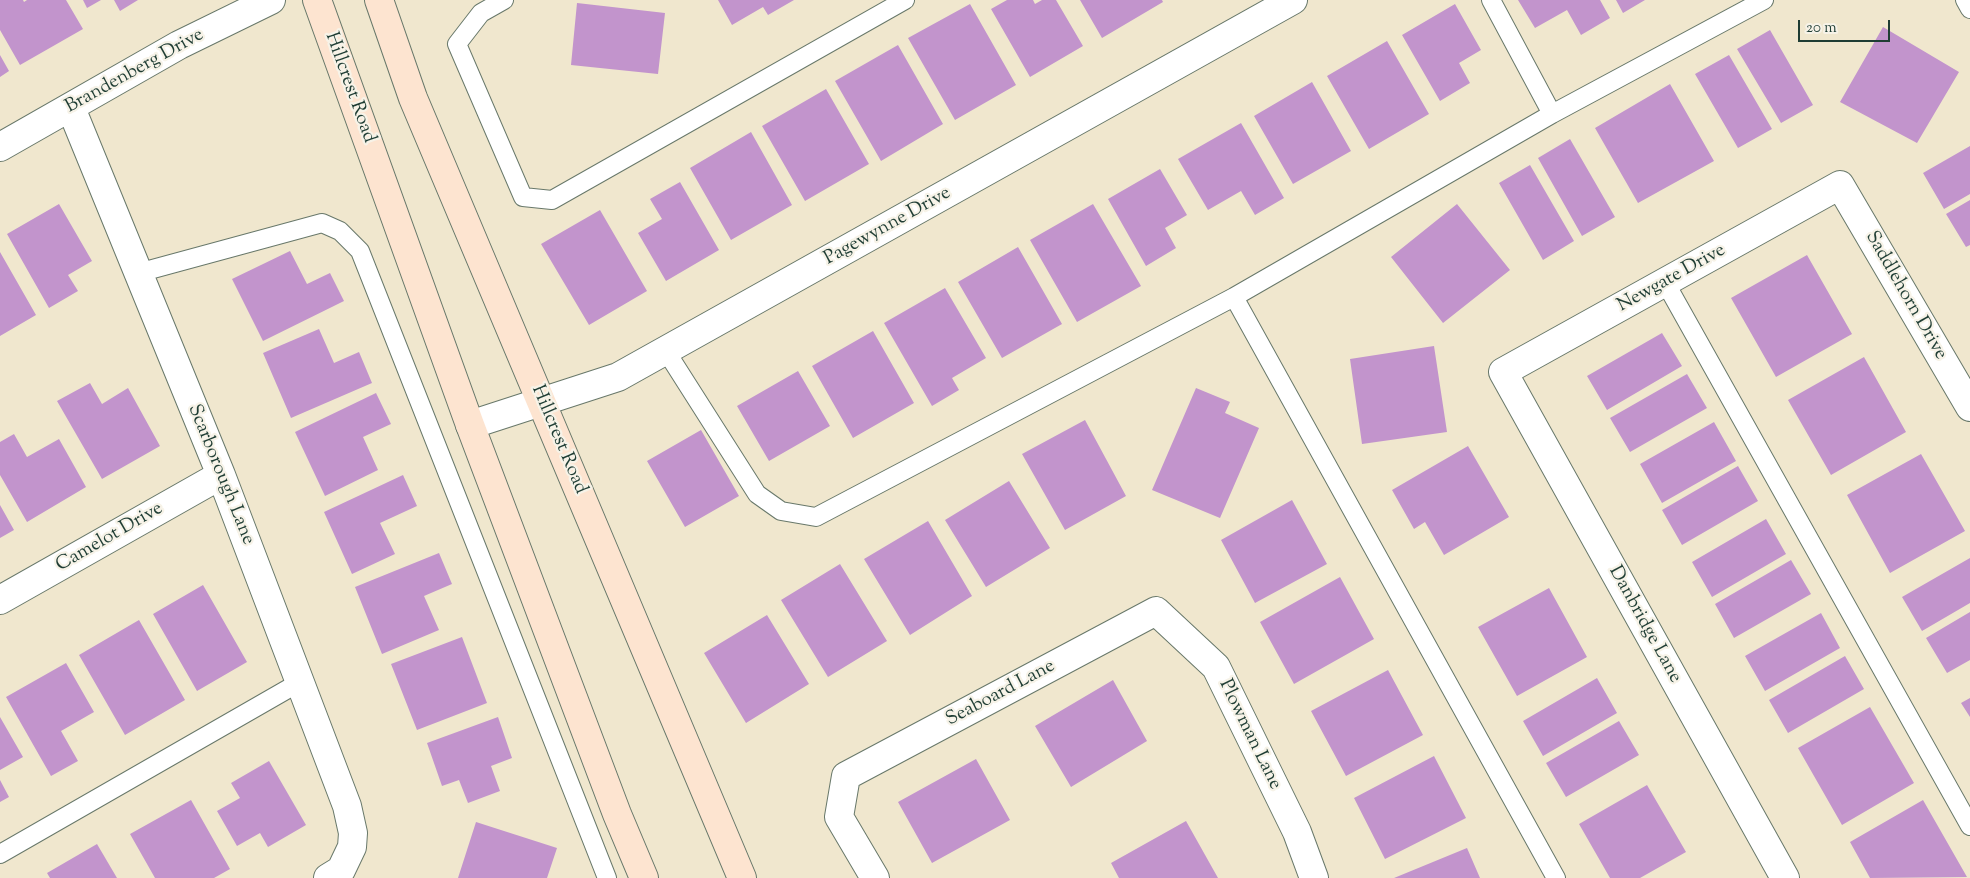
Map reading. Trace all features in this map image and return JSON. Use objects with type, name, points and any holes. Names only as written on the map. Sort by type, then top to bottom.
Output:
[{"type":"main road","name":"Hillcrest Road","points":[[317,0],[470,426],[617,814],[644,878]]},
{"type":"main road","name":"Hillcrest Road","points":[[379,0],[413,98],[742,878]]},
{"type":"street","name":"Brandenberg Drive","points":[[0,147],[179,45],[271,0]]},
{"type":"street","name":"Pagewynne Drive","points":[[470,426],[618,377],[1293,0]]},
{"type":"street","name":"Scarborough Lane","points":[[71,108],[221,476],[347,806],[353,833],[352,847],[341,870],[328,878]]},
{"type":"street","name":"Newgate Drive","points":[[1503,372],[1840,185]]},
{"type":"street","name":"Saddlehorn Drive","points":[[1840,185],[1970,407]]},
{"type":"street","name":"Danbridge Lane","points":[[1503,372],[1785,878]]},
{"type":"street","name":"Camelot Drive","points":[[0,600],[221,476]]},
{"type":"street","name":"Seaboard Lane","points":[[875,878],[838,817],[846,776],[1156,611]]},
{"type":"street","name":"Plowman Lane","points":[[1156,611],[1216,667],[1297,832],[1314,878]]},
{"type":"lane","points":[[504,0],[481,13],[457,44],[523,197],[552,200],[905,0]]},
{"type":"lane","points":[[1491,0],[1552,114]]},
{"type":"lane","points":[[666,350],[757,494],[781,511],[816,517],[1234,297],[1552,114],[1764,0]]},
{"type":"lane","points":[[1965,0],[1970,9]]},
{"type":"lane","points":[[138,273],[322,223],[340,231],[360,251],[607,878]]},
{"type":"lane","points":[[1666,282],[1970,826]]},
{"type":"lane","points":[[1234,297],[1556,878]]},
{"type":"lane","points":[[0,854],[300,682]]},
{"type":"building","points":[[0,0],[23,0],[24,2],[27,0],[66,0],[83,29],[20,65],[0,30]]},
{"type":"building","points":[[83,0],[101,0],[87,8]]},
{"type":"building","points":[[114,0],[138,0],[120,11]]},
{"type":"building","points":[[718,0],[794,0],[768,15],[763,7],[732,25]]},
{"type":"building","points":[[1007,0],[1033,0],[1035,4],[1042,0],[1056,0],[1083,46],[1030,77],[991,9]]},
{"type":"building","points":[[1080,0],[1162,0],[1163,2],[1102,38]]},
{"type":"building","points":[[1518,0],[1600,0],[1610,18],[1581,35],[1567,10],[1535,28]]},
{"type":"building","points":[[1616,0],[1645,0],[1623,13]]},
{"type":"building","points":[[577,3],[665,13],[658,74],[571,65]]},
{"type":"building","points":[[970,4],[1016,85],[955,120],[908,38]]},
{"type":"building","points":[[1455,4],[1481,50],[1459,63],[1470,83],[1440,101],[1402,35]]},
{"type":"building","points":[[1883,27],[1959,72],[1917,143],[1840,102]]},
{"type":"building","points":[[1770,30],[1813,105],[1781,123],[1737,49]]},
{"type":"building","points":[[1387,41],[1429,114],[1369,149],[1327,76]]},
{"type":"building","points":[[898,45],[943,124],[881,161],[835,81]]},
{"type":"building","points":[[0,55],[9,71],[0,77]]},
{"type":"building","points":[[1729,55],[1772,129],[1738,148],[1695,74]]},
{"type":"building","points":[[1312,82],[1351,151],[1293,184],[1254,116]]},
{"type":"building","points":[[1670,84],[1714,161],[1638,203],[1595,128]]},
{"type":"building","points":[[826,89],[869,164],[805,201],[762,126]]},
{"type":"building","points":[[1241,123],[1284,198],[1255,215],[1241,191],[1208,210],[1178,159]]},
{"type":"building","points":[[751,132],[792,205],[731,240],[690,168]]},
{"type":"building","points":[[1570,139],[1615,217],[1582,236],[1538,158]]},
{"type":"building","points":[[1970,146],[1970,194],[1944,209],[1923,173]]},
{"type":"building","points":[[1530,165],[1574,241],[1543,260],[1499,183]]},
{"type":"building","points":[[1160,169],[1187,215],[1165,228],[1176,248],[1146,266],[1108,199]]},
{"type":"building","points":[[680,182],[719,250],[666,281],[638,233],[662,219],[650,199]]},
{"type":"building","points":[[1970,200],[1970,245],[1966,247],[1946,214]]},
{"type":"building","points":[[59,204],[92,261],[68,275],[78,291],[49,308],[7,234]]},
{"type":"building","points":[[1093,204],[1141,286],[1077,322],[1030,240]]},
{"type":"building","points":[[1457,204],[1510,270],[1443,323],[1391,257]]},
{"type":"building","points":[[600,210],[647,291],[589,325],[541,244]]},
{"type":"building","points":[[1018,247],[1062,324],[1002,358],[958,282]]},
{"type":"building","points":[[290,251],[307,284],[330,273],[344,301],[263,341],[232,279]]},
{"type":"building","points":[[0,252],[36,315],[0,336]]},
{"type":"building","points":[[1807,255],[1852,334],[1776,377],[1731,298]]},
{"type":"building","points":[[945,288],[986,358],[952,378],[959,390],[932,406],[884,323]]},
{"type":"building","points":[[319,329],[334,363],[359,352],[372,383],[291,418],[263,353]]},
{"type":"building","points":[[873,331],[914,403],[853,438],[812,366]]},
{"type":"building","points":[[1662,333],[1682,366],[1607,410],[1587,376]]},
{"type":"building","points":[[1434,346],[1447,432],[1362,444],[1350,359]]},
{"type":"building","points":[[1864,357],[1906,432],[1831,475],[1788,400]]},
{"type":"building","points":[[798,371],[830,426],[769,461],[737,406]]},
{"type":"building","points":[[1687,374],[1707,408],[1630,452],[1610,418]]},
{"type":"building","points":[[90,383],[102,404],[128,388],[160,446],[102,479],[57,401]]},
{"type":"building","points":[[1196,388],[1230,402],[1225,413],[1259,428],[1220,518],[1152,490]]},
{"type":"building","points":[[376,393],[391,424],[363,437],[378,470],[325,496],[295,432]]},
{"type":"building","points":[[1085,420],[1126,496],[1065,530],[1022,454]]},
{"type":"building","points":[[1714,422],[1736,461],[1662,503],[1640,464]]},
{"type":"building","points":[[701,430],[739,496],[685,527],[647,461]]},
{"type":"building","points":[[14,434],[27,457],[59,439],[86,487],[27,522],[0,475],[0,442]]},
{"type":"building","points":[[1468,446],[1509,517],[1444,555],[1425,522],[1414,529],[1392,490]]},
{"type":"building","points":[[1921,454],[1965,531],[1890,573],[1847,495]]},
{"type":"building","points":[[1738,466],[1758,501],[1682,545],[1662,510]]},
{"type":"building","points":[[403,475],[417,506],[380,523],[395,554],[352,574],[324,512]]},
{"type":"building","points":[[1009,481],[1050,548],[986,587],[945,520]]},
{"type":"building","points":[[1292,500],[1327,564],[1255,603],[1221,540]]},
{"type":"building","points":[[0,505],[14,530],[0,538]]},
{"type":"building","points":[[1766,519],[1786,554],[1712,597],[1692,562]]},
{"type":"building","points":[[928,521],[972,596],[910,635],[864,559]]},
{"type":"building","points":[[439,553],[452,584],[424,596],[439,630],[382,654],[355,587]]},
{"type":"building","points":[[1970,558],[1970,603],[1922,631],[1902,597]]},
{"type":"building","points":[[1791,560],[1811,594],[1734,638],[1715,604]]},
{"type":"building","points":[[840,564],[887,641],[828,677],[781,600]]},
{"type":"building","points":[[1340,577],[1374,639],[1294,684],[1260,622]]},
{"type":"building","points":[[203,585],[247,662],[197,691],[153,614]]},
{"type":"building","points":[[1549,588],[1587,657],[1517,696],[1478,627]]},
{"type":"building","points":[[1970,612],[1970,660],[1947,673],[1926,638]]},
{"type":"building","points":[[1821,613],[1840,648],[1765,691],[1745,656]]},
{"type":"building","points":[[767,615],[809,684],[746,723],[704,653]]},
{"type":"building","points":[[139,620],[185,700],[125,735],[79,655]]},
{"type":"building","points":[[462,637],[487,703],[417,730],[391,664]]},
{"type":"building","points":[[1845,656],[1864,689],[1788,733],[1769,700]]},
{"type":"building","points":[[66,663],[94,712],[61,731],[78,761],[51,776],[6,697]]},
{"type":"building","points":[[1388,670],[1423,735],[1346,776],[1311,711]]},
{"type":"building","points":[[1597,678],[1617,713],[1543,756],[1523,721]]},
{"type":"building","points":[[1113,680],[1147,741],[1071,787],[1035,726]]},
{"type":"building","points":[[1970,698],[1970,717],[1961,703]]},
{"type":"building","points":[[1870,707],[1914,783],[1842,825],[1798,748]]},
{"type":"building","points":[[0,717],[23,757],[0,770]]},
{"type":"building","points":[[498,717],[512,758],[491,766],[500,791],[468,803],[459,780],[442,786],[427,743]]},
{"type":"building","points":[[1619,721],[1639,755],[1566,797],[1546,763]]},
{"type":"building","points":[[1434,756],[1466,818],[1385,859],[1354,798]]},
{"type":"building","points":[[976,759],[1010,820],[932,863],[898,802]]},
{"type":"building","points":[[269,761],[306,825],[268,847],[260,833],[237,846],[217,811],[240,798],[231,783]]},
{"type":"building","points":[[0,780],[9,797],[0,802]]},
{"type":"building","points":[[1647,785],[1686,852],[1640,878],[1610,878],[1579,824]]},
{"type":"building","points":[[191,800],[230,869],[214,878],[155,878],[130,834]]},
{"type":"building","points":[[1923,800],[1967,877],[1870,878],[1850,842]]},
{"type":"building","points":[[1186,821],[1218,878],[1119,878],[1111,863]]},
{"type":"building","points":[[476,822],[557,848],[547,878],[458,878]]},
{"type":"building","points":[[97,844],[117,878],[50,878],[47,873]]},
{"type":"building","points":[[1467,848],[1480,878],[1394,878]]}]
